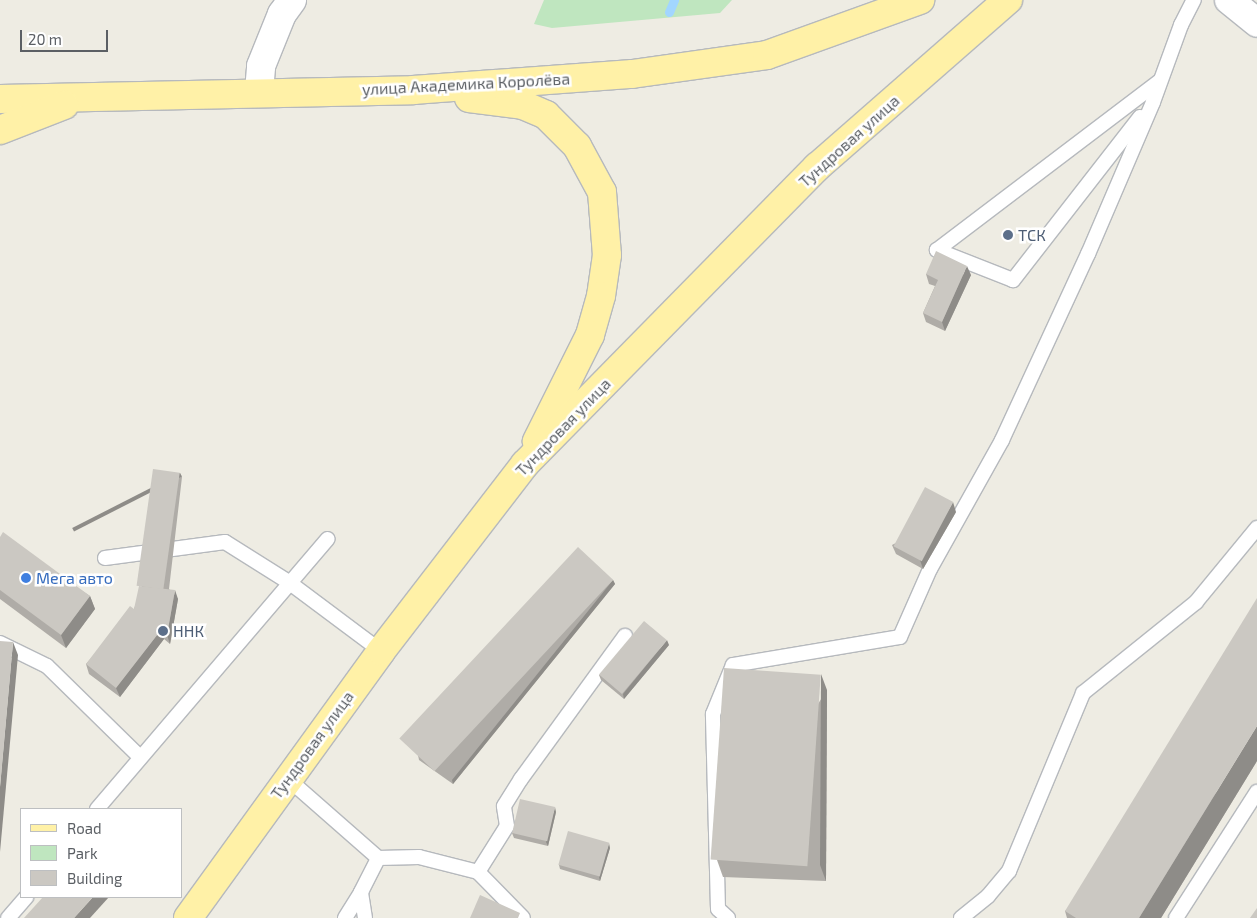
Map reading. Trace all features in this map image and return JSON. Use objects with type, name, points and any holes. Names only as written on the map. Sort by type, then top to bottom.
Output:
[{"type":"main road","name":"Тундровая улица","points":[[188,918],[381,650],[525,464],[817,166],[1008,0]]},
{"type":"main road","name":"улица Академика Королёва","points":[[0,99],[84,98],[259,91],[413,90],[632,74],[767,56],[903,3]]},
{"type":"main road","points":[[413,90],[523,105],[546,115],[578,146],[602,192],[607,255],[601,296],[590,336],[525,464]]},
{"type":"main road","points":[[0,130],[84,98]]},
{"type":"street","points":[[259,91],[261,66],[282,14],[292,0]]},
{"type":"street","points":[[1229,0],[1257,23]]},
{"type":"lane","points":[[728,918],[718,909],[713,714],[733,665],[900,636],[930,569],[1002,440],[1153,102],[1181,25],[1194,0]]},
{"type":"lane","points":[[1153,102],[1013,280],[937,250],[1160,81]]},
{"type":"lane","points":[[961,918],[988,896],[1009,871],[1083,693],[1196,602],[1257,528]]},
{"type":"lane","points":[[97,808],[139,756],[328,539]]},
{"type":"lane","points":[[105,558],[225,542],[290,583],[381,650]]},
{"type":"lane","points":[[478,872],[507,826],[504,806],[521,778],[625,636]]},
{"type":"lane","points":[[0,643],[47,666],[139,756]]},
{"type":"lane","points":[[287,778],[378,858],[419,857],[478,872],[524,918]]},
{"type":"lane","points":[[1176,918],[1257,792]]},
{"type":"lane","points":[[345,918],[378,858]]},
{"type":"lane","points":[[361,892],[365,918]]},
{"type":"lane","points":[[8,918],[25,898]]},
{"type":"green space","points":[[544,0],[732,0],[720,13],[552,28],[534,24]]},
{"type":"building","points":[[936,251],[967,266],[942,322],[923,313],[938,280],[926,274]]},
{"type":"building","points":[[153,469],[180,473],[163,590],[137,586]]},
{"type":"building","points":[[925,487],[953,502],[922,561],[894,546]]},
{"type":"building","name":"Мега авто","points":[[3,532],[90,596],[61,635],[0,590],[0,537]]},
{"type":"building","points":[[578,547],[613,580],[434,771],[399,739]]},
{"type":"building","points":[[139,586],[175,590],[167,635],[161,630],[116,688],[86,664],[130,606],[134,609]]},
{"type":"building","points":[[1257,598],[1257,726],[1139,918],[1076,918],[1065,911]]},
{"type":"building","points":[[644,621],[667,640],[622,694],[599,675]]},
{"type":"building","points":[[0,641],[13,642],[0,787]]},
{"type":"building","points":[[724,668],[821,675],[807,866],[711,860]]},
{"type":"building","points":[[520,799],[555,807],[547,841],[512,833]]},
{"type":"building","points":[[568,831],[609,843],[600,876],[558,865]]},
{"type":"building","points":[[480,895],[520,913],[518,918],[470,918]]},
{"type":"building","points":[[42,898],[92,898],[74,918],[24,918]]},
{"type":"building","points":[[1257,908],[1257,918],[1250,918]]},
{"type":"waterway","points":[[669,12],[674,0]]},
{"type":"place","name":"ТСК","points":[[1008,235]]},
{"type":"place","name":"Мега авто","points":[[26,578]]},
{"type":"place","name":"ННК","points":[[163,631]]}]
